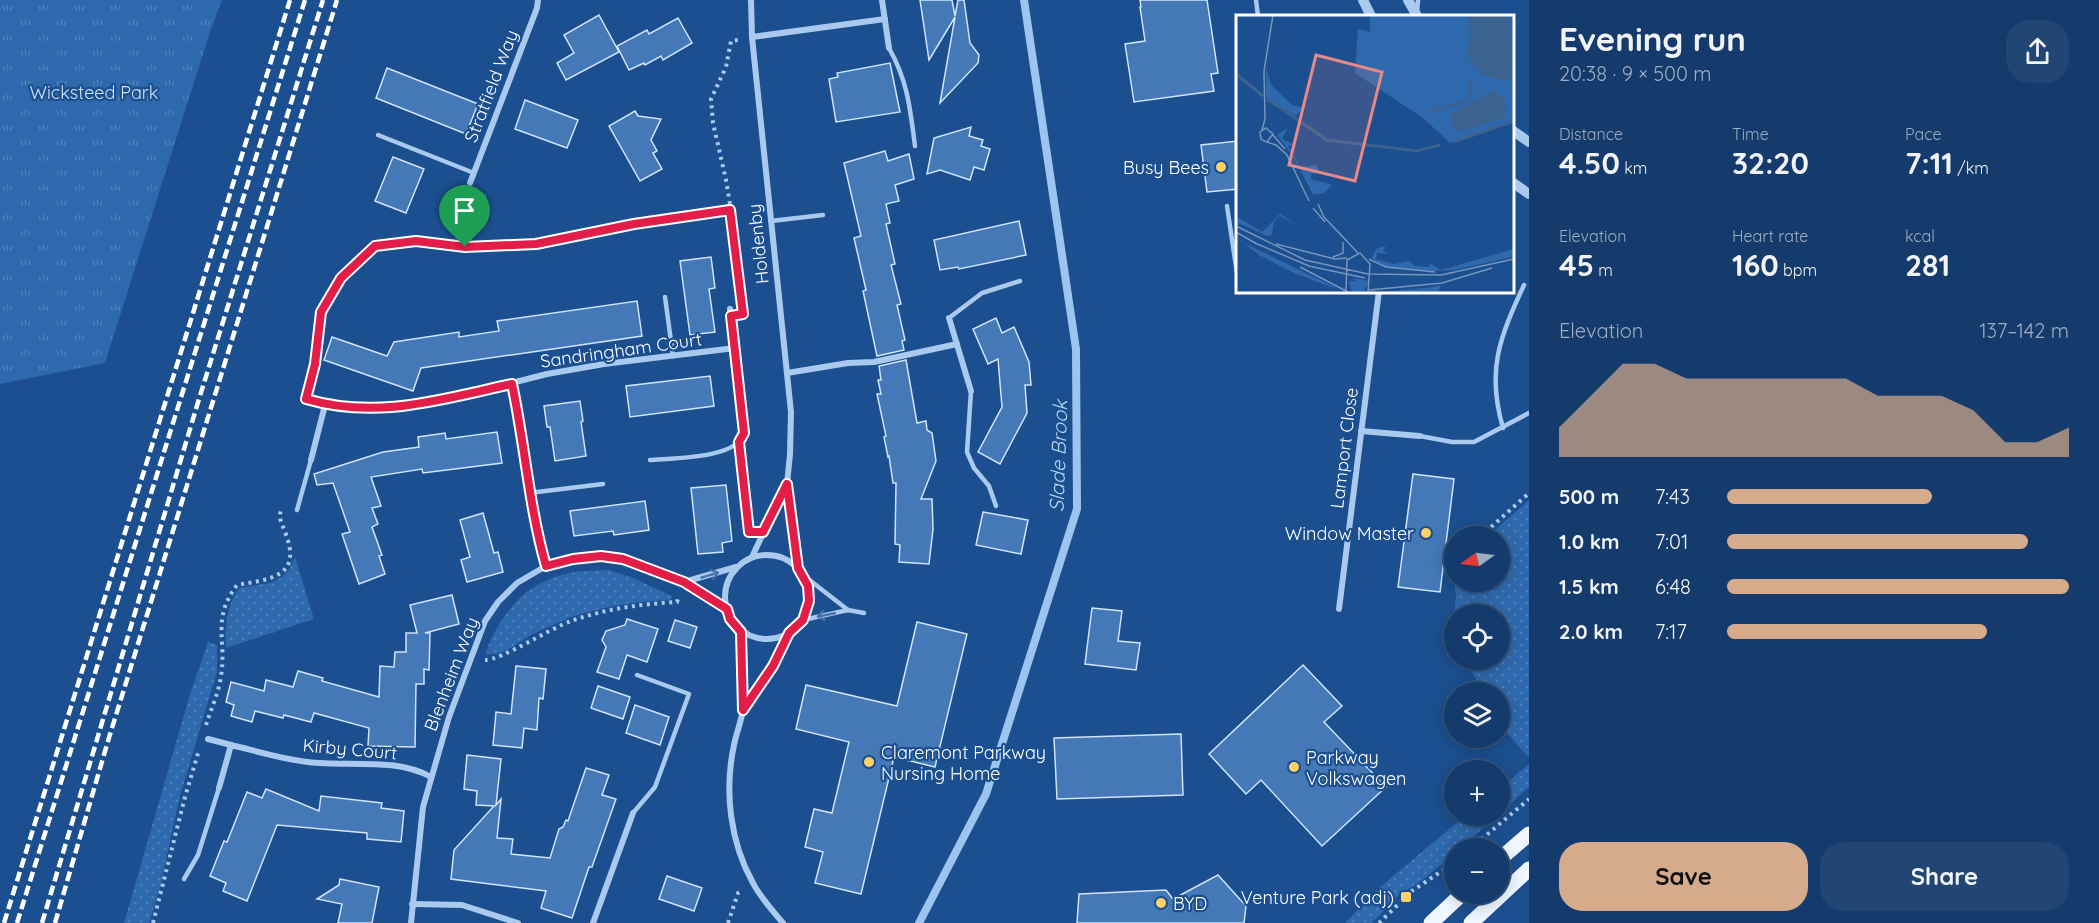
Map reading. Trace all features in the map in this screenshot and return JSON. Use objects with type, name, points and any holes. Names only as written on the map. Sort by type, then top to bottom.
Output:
[{"type":"main road","points":[[1510,850],[1529,834]]},
{"type":"main road","points":[[1471,923],[1529,869]]},
{"type":"main road","points":[[1431,923],[1451,904]]},
{"type":"street","name":"Stratfield Way","points":[[470,183],[537,8],[538,0]]},
{"type":"street","name":"Holdenby","points":[[751,0],[752,38],[791,412],[787,484],[798,568]]},
{"type":"street","points":[[882,0],[889,48]]},
{"type":"street","points":[[1363,0],[1369,15]]},
{"type":"street","points":[[1407,0],[1416,15]]},
{"type":"street","points":[[752,38],[885,19]]},
{"type":"street","points":[[1514,131],[1528,141]]},
{"type":"street","points":[[1514,183],[1529,194]]},
{"type":"street","name":"Lamport Close","points":[[1339,609],[1378,292]]},
{"type":"street","points":[[730,313],[738,380]]},
{"type":"street","points":[[949,318],[971,391]]},
{"type":"street","points":[[787,373],[848,363],[874,363],[957,344]]},
{"type":"street","name":"Sandringham Court","points":[[306,399],[325,405],[370,409],[424,405],[547,374],[604,364],[735,348]]},
{"type":"street","points":[[512,384],[524,447],[529,493],[546,566]]},
{"type":"street","points":[[311,460],[325,405]]},
{"type":"street","points":[[1361,430],[1420,436]]},
{"type":"street","name":"Holdenby","points":[[752,557],[787,484]]},
{"type":"street","name":"Blenheim Way","points":[[411,923],[422,817],[449,717],[485,621],[498,602],[517,582],[546,566],[573,559],[601,556],[623,559],[684,582],[727,609]]},
{"type":"street","points":[[772,556],[789,561],[798,568],[808,586],[809,601],[803,620],[789,633],[774,639],[756,638],[741,632],[730,619],[725,604],[726,589],[731,573],[752,557],[772,556]]},
{"type":"street","points":[[684,582],[737,567]]},
{"type":"street","points":[[741,632],[743,710],[734,746],[729,787],[731,824],[740,855],[753,884],[783,923]]},
{"type":"street","points":[[743,710],[773,666],[789,633]]},
{"type":"street","name":"Kirby Court","points":[[208,740],[307,762],[390,766],[418,770],[431,777]]},
{"type":"street","points":[[219,788],[231,745]]},
{"type":"street","points":[[593,923],[633,813]]},
{"type":"street","points":[[412,904],[462,905],[518,923]]},
{"type":"lane","points":[[1256,0],[1258,15]]},
{"type":"lane","points":[[1417,15],[1418,0]]},
{"type":"lane","points":[[889,48],[900,68],[908,92],[915,146]]},
{"type":"lane","points":[[378,135],[474,172]]},
{"type":"lane","points":[[1227,206],[1236,267]]},
{"type":"lane","points":[[771,221],[823,215]]},
{"type":"lane","points":[[949,318],[982,293],[1020,281]]},
{"type":"lane","points":[[1503,428],[1496,404],[1495,369],[1506,324],[1524,285]]},
{"type":"lane","points":[[665,297],[673,356]]},
{"type":"lane","points":[[650,460],[716,454],[739,442],[744,433],[738,380]]},
{"type":"lane","points":[[971,391],[967,452],[974,468],[989,486],[996,506]]},
{"type":"lane","points":[[1420,436],[1463,443],[1474,442],[1529,413]]},
{"type":"lane","points":[[297,510],[311,460]]},
{"type":"lane","points":[[529,493],[603,483]]},
{"type":"lane","points":[[803,575],[848,610]]},
{"type":"lane","points":[[803,620],[848,610],[864,613]]},
{"type":"lane","points":[[633,813],[655,787],[689,694],[637,675]]},
{"type":"lane","points":[[184,879],[198,855],[219,788]]},
{"type":"path","points":[[730,313],[743,314],[726,180],[713,123],[711,99],[726,67],[730,41],[752,38]]},
{"type":"path","points":[[465,247],[484,198],[483,189],[470,183]]},
{"type":"path","points":[[306,399],[315,364],[321,312],[341,278],[375,246],[416,241],[465,247],[536,244],[634,224],[730,210]]},
{"type":"path","points":[[739,442],[749,532],[763,532]]},
{"type":"path","points":[[1492,526],[1529,493]]},
{"type":"path","points":[[205,729],[222,675],[220,624],[228,597],[237,585],[271,579],[287,567],[291,556],[279,518],[282,507]]},
{"type":"path","points":[[482,660],[489,661],[570,622],[640,604],[677,602],[678,598]]},
{"type":"path","points":[[153,923],[184,797],[199,748]]},
{"type":"path","points":[[1483,838],[1529,799]]},
{"type":"path","points":[[1379,923],[1412,891],[1444,869]]},
{"type":"path","points":[[728,923],[738,893],[753,884]]},
{"type":"green space","name":"Wicksteed Park","points":[[0,0],[222,0],[105,363],[0,384]]},
{"type":"green space","points":[[1529,500],[1529,758],[1510,736],[1510,682],[1478,682],[1470,670],[1510,670],[1510,604],[1455,604],[1456,592],[1510,592],[1510,526],[1499,526]]},
{"type":"green space","points":[[295,557],[314,619],[226,648],[227,617],[231,602],[239,588],[273,582],[286,573]]},
{"type":"green space","points":[[608,570],[631,577],[672,596],[670,600],[631,603],[581,614],[536,633],[509,649],[485,654],[505,615],[514,604],[537,585],[570,573]]},
{"type":"green space","points":[[208,642],[217,645],[217,672],[180,796],[160,887],[149,923],[124,923],[191,691]]},
{"type":"green space","points":[[1529,764],[1529,787],[1510,804],[1510,780]]},
{"type":"green space","points":[[1453,826],[1485,826],[1472,838],[1444,838],[1444,862],[1398,896],[1372,923],[1345,923],[1380,887]]},
{"type":"building","points":[[920,0],[952,0],[955,16],[958,0],[964,0],[970,43],[979,55],[978,63],[940,103],[955,17],[929,60]]},
{"type":"building","points":[[1140,0],[1207,0],[1218,73],[1211,74],[1214,91],[1134,102],[1125,44],[1145,41]]},
{"type":"building","points":[[599,15],[619,52],[566,80],[557,63],[574,53],[564,35]]},
{"type":"building","points":[[678,18],[692,43],[663,60],[661,56],[645,65],[644,63],[629,70],[617,46],[647,30],[649,34]]},
{"type":"building","points":[[890,63],[900,112],[836,122],[829,79],[838,77],[837,73]]},
{"type":"building","points":[[387,68],[478,104],[466,134],[376,98]]},
{"type":"building","points":[[525,100],[578,120],[567,148],[515,129]]},
{"type":"building","points":[[635,111],[638,116],[661,119],[651,140],[657,151],[653,153],[662,169],[640,181],[609,126]]},
{"type":"building","points":[[971,127],[969,136],[983,140],[981,146],[990,149],[984,170],[974,167],[970,180],[940,170],[927,174],[934,138]]},
{"type":"building","name":"Busy Bees","points":[[1236,141],[1236,189],[1207,192],[1201,145]]},
{"type":"building","points":[[885,151],[888,161],[909,154],[914,179],[895,185],[899,201],[886,204],[890,223],[886,224],[895,264],[891,265],[901,304],[897,305],[905,340],[902,341],[904,350],[877,356],[863,291],[866,290],[854,238],[861,236],[844,163]]},
{"type":"building","points":[[393,157],[424,169],[406,213],[375,201]]},
{"type":"building","points":[[1019,221],[1026,255],[959,269],[958,267],[940,270],[934,240]]},
{"type":"building","points":[[711,257],[715,288],[709,289],[715,332],[690,335],[680,261]]},
{"type":"building","points":[[637,301],[642,336],[421,368],[413,391],[324,360],[332,337],[387,356],[394,342],[459,332],[459,337],[499,331],[497,321]]},
{"type":"building","points":[[996,318],[1002,333],[1014,327],[1029,362],[1031,385],[1025,385],[1027,413],[1000,464],[978,452],[1002,407],[998,359],[988,364],[973,329]]},
{"type":"building","points":[[906,360],[917,423],[926,421],[927,430],[932,433],[936,461],[921,499],[932,499],[933,529],[929,564],[899,562],[900,545],[895,544],[896,483],[893,483],[877,394],[881,394],[878,380],[881,380],[879,366]]},
{"type":"building","points":[[710,376],[714,406],[630,417],[626,386]]},
{"type":"building","points":[[580,401],[586,456],[555,461],[544,406]]},
{"type":"building","points":[[497,432],[502,463],[423,473],[422,469],[371,477],[381,506],[372,508],[378,524],[372,527],[382,555],[379,556],[385,574],[359,584],[342,534],[350,532],[333,483],[317,485],[314,474],[383,452],[419,447],[418,437],[445,433],[446,439]]},
{"type":"building","name":"Window Master","points":[[1413,474],[1454,479],[1448,526],[1444,526],[1444,560],[1440,592],[1398,587]]},
{"type":"building","points":[[726,485],[732,541],[722,543],[723,552],[698,554],[691,488]]},
{"type":"building","points":[[645,501],[649,530],[614,535],[613,531],[574,536],[570,511]]},
{"type":"building","points":[[983,512],[1028,520],[1021,554],[976,545]]},
{"type":"building","points":[[483,513],[494,553],[498,552],[503,572],[467,582],[461,560],[470,557],[460,520]]},
{"type":"building","points":[[452,595],[459,624],[425,633],[430,633],[429,670],[424,669],[424,684],[416,684],[415,747],[368,746],[369,728],[314,713],[311,722],[255,711],[252,722],[231,716],[234,705],[226,702],[231,682],[264,691],[266,680],[293,687],[298,671],[323,678],[322,681],[379,697],[380,666],[394,667],[395,652],[406,652],[406,633],[417,633],[410,605]]},
{"type":"building","points":[[1092,608],[1122,611],[1118,641],[1140,643],[1136,670],[1085,664]]},
{"type":"building","points":[[627,619],[658,629],[647,662],[627,655],[619,679],[597,672],[606,647],[602,640],[606,631],[625,625]]},
{"type":"building","points":[[675,620],[697,627],[690,648],[668,641]]},
{"type":"building","name":"Claremont Parkway Nursing Home","points":[[917,622],[967,634],[935,767],[894,757],[861,894],[815,883],[823,852],[805,847],[814,809],[832,813],[849,742],[796,729],[806,685],[897,706]]},
{"type":"building","name":"Parkway Volkswagen","points":[[1303,665],[1342,706],[1324,722],[1386,787],[1322,846],[1261,780],[1246,794],[1209,754]]},
{"type":"building","points":[[516,666],[546,669],[543,699],[539,698],[537,730],[524,728],[522,748],[493,745],[496,712],[511,714]]},
{"type":"building","points":[[598,686],[630,697],[623,719],[591,708]]},
{"type":"building","points":[[635,705],[669,717],[660,745],[626,733]]},
{"type":"building","points":[[1181,734],[1183,795],[1057,799],[1054,738]]},
{"type":"building","points":[[467,755],[501,759],[496,805],[501,799],[497,838],[513,839],[511,854],[550,858],[559,829],[563,827],[566,820],[568,821],[586,768],[609,775],[602,795],[616,799],[572,918],[541,908],[546,891],[451,879],[454,850],[494,806],[476,805],[477,791],[464,789]]},
{"type":"building","points":[[266,789],[319,811],[321,796],[382,803],[381,808],[404,811],[401,842],[367,839],[367,833],[277,825],[247,901],[223,891],[226,883],[210,876],[224,841],[227,842],[247,792],[262,798]]},
{"type":"building","name":"BYD","points":[[1218,875],[1246,906],[1244,923],[1077,923],[1079,894],[1166,890],[1173,899]]},
{"type":"building","points":[[667,876],[702,888],[694,911],[659,899]]},
{"type":"building","points":[[340,879],[379,887],[372,923],[338,923],[342,904],[317,899],[339,885]]},
{"type":"waterway","name":"Slade Brook","points":[[919,923],[986,794],[1077,509],[1076,349],[1024,0]]},
{"type":"railway","points":[[4,923],[290,0]]},
{"type":"railway","points":[[17,923],[305,0]]},
{"type":"railway","points":[[42,923],[199,399],[323,0]]},
{"type":"railway","points":[[55,923],[108,741],[337,0]]},
{"type":"place","name":"Busy Bees","points":[[1221,167]]},
{"type":"place","name":"Window Master","points":[[1426,533]]},
{"type":"place","name":"Claremont Parkway Nursing Home","points":[[869,762]]},
{"type":"place","name":"Parkway Volkswagen","points":[[1294,767]]},
{"type":"place","name":"Venture Park (adj)","points":[[1406,897]]},
{"type":"place","name":"BYD","points":[[1161,903]]},
{"type":"route","points":[[730,210],[743,314],[731,316],[744,433],[739,442],[749,532],[763,532],[787,484],[798,568],[808,586],[809,601],[803,620],[789,633],[773,666],[743,710],[741,632],[730,619],[727,609],[684,582],[623,559],[601,556],[573,559],[546,566],[529,493],[524,447],[512,384],[424,405],[396,408],[370,409],[325,405],[306,399],[315,364],[321,312],[341,278],[375,246],[416,241],[465,247],[536,244],[634,224],[730,210]]}]
